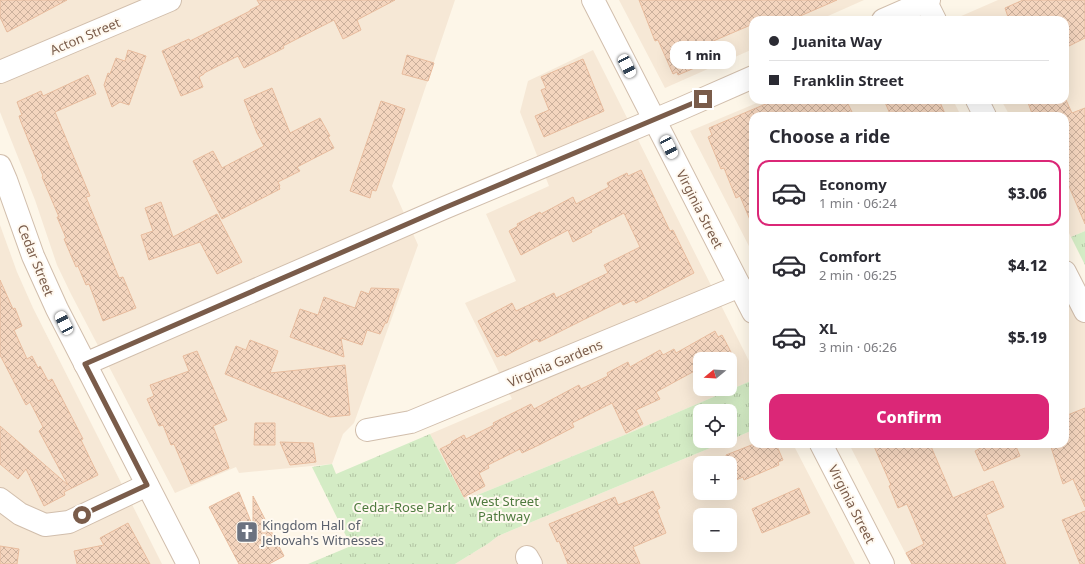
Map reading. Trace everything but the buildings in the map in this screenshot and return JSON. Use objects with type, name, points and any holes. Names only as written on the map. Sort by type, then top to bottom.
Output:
[{"type":"street","name":"Acton Street","points":[[0,72],[170,0]]},
{"type":"street","name":"Virginia Street","points":[[593,0],[749,304]]},
{"type":"street","points":[[895,16],[929,5]]},
{"type":"street","points":[[85,364],[444,208],[749,79]]},
{"type":"street","name":"Cedar Street","points":[[0,166],[32,256],[57,309],[188,564]]},
{"type":"street","points":[[1069,280],[1085,311]]},
{"type":"street","name":"Virginia Gardens","points":[[367,430],[411,422],[740,286]]},
{"type":"street","name":"Virginia Street","points":[[823,448],[883,564]]},
{"type":"street","points":[[0,498],[20,514],[45,525],[69,522],[147,485]]},
{"type":"shaded area","points":[[0,0],[455,0],[392,186],[418,245],[354,423],[343,434],[332,464],[239,473],[236,467],[175,493],[57,265],[35,200],[0,112]]},
{"type":"shaded area","points":[[619,0],[864,0],[828,16],[749,16],[749,51],[665,88]]},
{"type":"shaded area","points":[[998,0],[1085,0],[1085,231],[1071,237],[1069,233],[1069,112],[1008,112],[1003,104],[1069,104],[1069,16],[961,16]]},
{"type":"shaded area","points":[[593,50],[749,361],[749,382],[737,387],[737,352],[693,352],[693,396],[716,396],[697,404],[693,404],[693,406],[627,434],[465,500],[430,434],[512,399],[465,303],[516,281],[486,214],[549,186],[520,112],[528,81]]},
{"type":"shaded area","points":[[754,104],[955,104],[959,112],[749,112],[749,246],[690,131]]},
{"type":"shaded area","points":[[0,225],[17,272],[33,308],[162,564],[0,564]]},
{"type":"shaded area","points":[[1085,291],[1085,564],[911,564],[851,448],[1069,448],[1069,297]]},
{"type":"shaded area","points":[[749,432],[749,448],[795,448],[855,564],[455,564],[498,536],[710,448],[737,448],[737,437]]},
{"type":"green space","points":[[1085,231],[1085,265],[1071,237]]},
{"type":"green space","points":[[749,382],[749,432],[737,437],[737,404],[697,404],[716,396],[737,396],[737,387]]},
{"type":"green space","points":[[693,406],[693,448],[710,448],[498,536],[455,564],[308,564],[351,546],[312,467],[332,464],[336,474],[430,434],[465,500]]},
{"type":"place","name":"Kingdom Hall of Jehovah's Witnesses","points":[[247,532]]},
{"type":"route","points":[[82,515],[147,485],[85,364],[444,208],[703,99]]},
{"type":"park label","name":"Cedar-Rose Park","points":[[404,507]]},
{"type":"park label","name":"West Street Pathway","points":[[504,508]]}]
